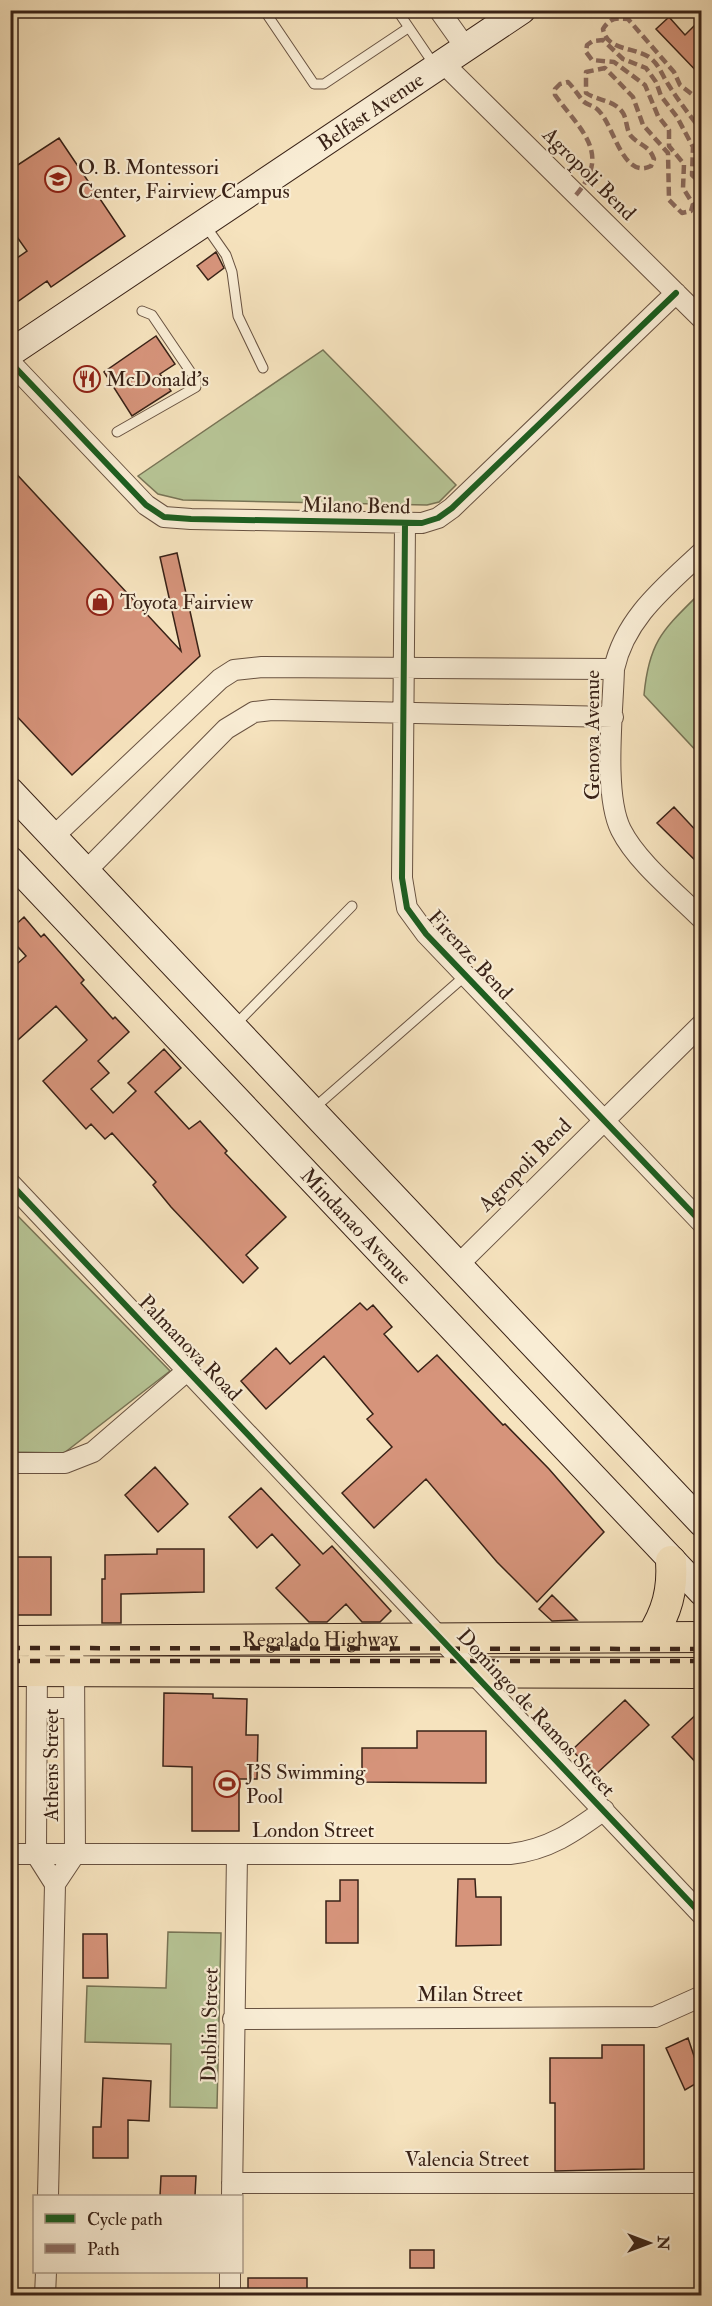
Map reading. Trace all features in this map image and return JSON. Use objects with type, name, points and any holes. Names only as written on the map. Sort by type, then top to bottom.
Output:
[{"type":"main road","name":"Belfast Avenue","points":[[10,353],[522,10]]},
{"type":"main road","points":[[10,791],[232,1028],[314,1109],[702,1522]]},
{"type":"main road","name":"Mindanao Avenue","points":[[10,860],[702,1592]]},
{"type":"main road","points":[[651,1637],[669,1601],[672,1581],[671,1561]]},
{"type":"main road","name":"Regalado Highway","points":[[24,1641],[702,1637]]},
{"type":"main road","name":"Regalado Highway","points":[[24,1671],[702,1673]]},
{"type":"street","points":[[439,10],[466,48]]},
{"type":"street","name":"Agropoli Bend","points":[[440,65],[702,319]]},
{"type":"street","name":"Milano Bend","points":[[10,362],[146,505],[164,517],[422,523],[438,518],[452,508],[676,293]]},
{"type":"street","name":"Firenze Bend","points":[[405,524],[403,893],[407,908],[415,922],[465,976],[702,1223]]},
{"type":"street","name":"Genova Avenue","points":[[702,552],[635,619],[618,650],[614,669],[612,791],[621,829],[632,847],[702,919]]},
{"type":"street","points":[[53,837],[220,679],[234,670],[262,667],[614,669]]},
{"type":"street","points":[[86,871],[238,719],[254,712],[272,710],[404,711],[613,717]]},
{"type":"street","name":"Agropoli Bend","points":[[459,1264],[702,1024]]},
{"type":"street","name":"Palmanova Road","points":[[10,1183],[345,1535]]},
{"type":"street","points":[[10,1463],[65,1463],[93,1452],[188,1370]]},
{"type":"street","name":"Domingo de Ramos Street","points":[[345,1535],[702,1915]]},
{"type":"street","name":"Athens Street","points":[[74,1640],[75,1854]]},
{"type":"street","name":"Athens Street","points":[[24,1641],[24,1671],[37,1708],[36,1854]]},
{"type":"street","points":[[37,1708],[74,1708]]},
{"type":"street","name":"London Street","points":[[10,1854],[527,1853],[561,1840],[604,1810]]},
{"type":"street","points":[[36,1854],[55,1884]]},
{"type":"street","points":[[48,2195],[55,1884],[75,1854]]},
{"type":"street","name":"Dublin Street","points":[[232,2190],[237,1854]]},
{"type":"street","name":"Milan Street","points":[[233,2019],[655,2017],[702,1996]]},
{"type":"street","name":"Valencia Street","points":[[232,2190],[702,2183]]},
{"type":"street","points":[[45,2295],[46,2273]]},
{"type":"street","points":[[230,2273],[230,2295]]},
{"type":"lane","points":[[264,10],[314,84],[324,84],[408,28]]},
{"type":"lane","points":[[397,10],[408,28],[440,65]]},
{"type":"lane","points":[[204,223],[226,255],[232,272],[238,315],[263,368]]},
{"type":"lane","points":[[117,432],[196,387],[196,380],[152,315],[142,311]]},
{"type":"lane","points":[[232,1028],[352,906]]},
{"type":"lane","points":[[314,1109],[465,976]]},
{"type":"green space","points":[[323,350],[456,485],[439,502],[427,505],[183,500],[158,494],[138,476]]},
{"type":"green space","points":[[701,592],[701,756],[644,695],[650,661],[660,637]]},
{"type":"green space","points":[[10,1208],[170,1371],[64,1453],[11,1452]]},
{"type":"green space","points":[[168,1932],[221,1933],[217,2108],[170,2107],[171,2044],[85,2042],[87,1986],[166,1988]]},
{"type":"building","points":[[669,17],[685,35],[702,18],[702,77],[656,29]]},
{"type":"building","name":"O. B. Montessori Center, Fairview Campus","points":[[59,138],[125,236],[51,287],[47,281],[10,307],[10,263],[27,251],[10,227],[10,170]]},
{"type":"building","points":[[216,252],[224,268],[208,280],[197,266]]},
{"type":"building","points":[[156,336],[175,364],[160,374],[171,391],[132,416],[104,372]]},
{"type":"building","name":"Toyota Fairview","points":[[10,467],[181,651],[160,557],[177,553],[200,656],[72,775],[10,709]]},
{"type":"building","points":[[674,807],[702,837],[702,867],[657,823]]},
{"type":"building","points":[[24,917],[41,937],[44,934],[84,980],[81,983],[113,1019],[115,1017],[129,1032],[98,1061],[109,1073],[91,1089],[113,1113],[136,1091],[128,1083],[164,1049],[181,1068],[155,1092],[189,1129],[200,1121],[227,1151],[225,1153],[286,1217],[246,1255],[258,1268],[243,1283],[171,1207],[153,1185],[156,1182],[112,1133],[105,1139],[91,1124],[86,1129],[43,1081],[87,1040],[56,1006],[10,1047],[10,970],[26,956],[10,938],[10,930]]},
{"type":"building","points":[[360,1303],[367,1310],[373,1305],[392,1327],[384,1334],[418,1372],[437,1355],[503,1425],[505,1424],[549,1469],[604,1532],[537,1602],[497,1562],[426,1479],[374,1528],[342,1493],[392,1447],[367,1419],[373,1414],[324,1356],[266,1409],[241,1381],[276,1348],[290,1364]]},
{"type":"building","points":[[155,1467],[188,1504],[158,1532],[125,1495]]},
{"type":"building","points":[[261,1488],[323,1554],[332,1546],[391,1611],[380,1622],[362,1622],[346,1604],[327,1622],[309,1622],[276,1588],[300,1565],[272,1534],[257,1548],[229,1517]]},
{"type":"building","points":[[157,1549],[204,1549],[204,1592],[121,1594],[121,1623],[102,1623],[102,1579],[105,1579],[105,1555],[157,1554]]},
{"type":"building","points":[[10,1557],[51,1557],[51,1615],[10,1615]]},
{"type":"building","points":[[552,1595],[577,1620],[552,1621],[539,1609]]},
{"type":"building","points":[[164,1693],[213,1694],[213,1698],[247,1699],[246,1735],[258,1735],[257,1779],[239,1779],[239,1831],[192,1831],[192,1767],[163,1766]]},
{"type":"building","points":[[625,1700],[649,1725],[595,1775],[572,1750]]},
{"type":"building","points":[[702,1709],[702,1769],[672,1737]]},
{"type":"building","points":[[417,1731],[486,1731],[486,1783],[362,1782],[362,1748],[417,1748]]},
{"type":"building","points":[[458,1879],[475,1879],[476,1897],[501,1897],[501,1945],[456,1946]]},
{"type":"building","points":[[340,1880],[358,1880],[358,1943],[326,1943],[326,1901],[340,1901]]},
{"type":"building","points":[[83,1934],[107,1934],[108,1978],[83,1978]]},
{"type":"building","points":[[688,2038],[702,2080],[685,2090],[666,2048]]},
{"type":"building","points":[[602,2045],[644,2045],[644,2169],[555,2171],[555,2103],[550,2103],[550,2058],[602,2058]]},
{"type":"building","points":[[103,2078],[151,2081],[149,2121],[128,2120],[128,2158],[93,2158],[93,2127],[101,2127]]},
{"type":"building","points":[[161,2176],[196,2176],[195,2195],[160,2195]]},
{"type":"building","points":[[410,2250],[434,2250],[434,2268],[410,2268]]},
{"type":"building","points":[[248,2278],[307,2278],[307,2295],[248,2295]]},
{"type":"railway","points":[[10,1648],[702,1649]]},
{"type":"railway","points":[[10,1661],[702,1661]]},
{"type":"marked path","points":[[702,102],[680,85],[674,72],[628,19],[613,19],[606,25],[603,29],[606,36],[615,45],[643,54],[655,63],[702,131]]},
{"type":"marked path","points":[[576,195],[592,167],[592,154],[583,131],[555,95],[555,89],[560,84],[568,82],[583,101],[599,111],[626,159],[633,165],[641,168],[651,166],[654,159],[647,148],[631,136],[620,109],[586,93],[586,72],[605,68],[633,97],[643,125],[668,153],[669,200],[682,213],[691,211],[693,204],[683,188],[684,164],[669,146],[669,130],[658,116],[645,85],[614,62],[592,60],[586,52],[587,45],[593,41],[603,40],[623,59],[646,68],[656,82],[661,96],[677,117],[693,147],[692,175],[702,184]]},
{"type":"cycle path","points":[[10,362],[146,505],[164,517],[422,523],[438,518],[452,508],[676,293]]},
{"type":"cycle path","points":[[405,524],[402,878],[407,908],[426,934],[702,1223]]},
{"type":"cycle path","points":[[10,1183],[702,1915]]},
{"type":"place","name":"O. B. Montessori Center, Fairview Campus","points":[[58,179]]},
{"type":"place","name":"McDonald's","points":[[87,379]]},
{"type":"place","name":"Toyota Fairview","points":[[100,602]]},
{"type":"place","name":"J'S Swimming Pool","points":[[227,1784]]}]
